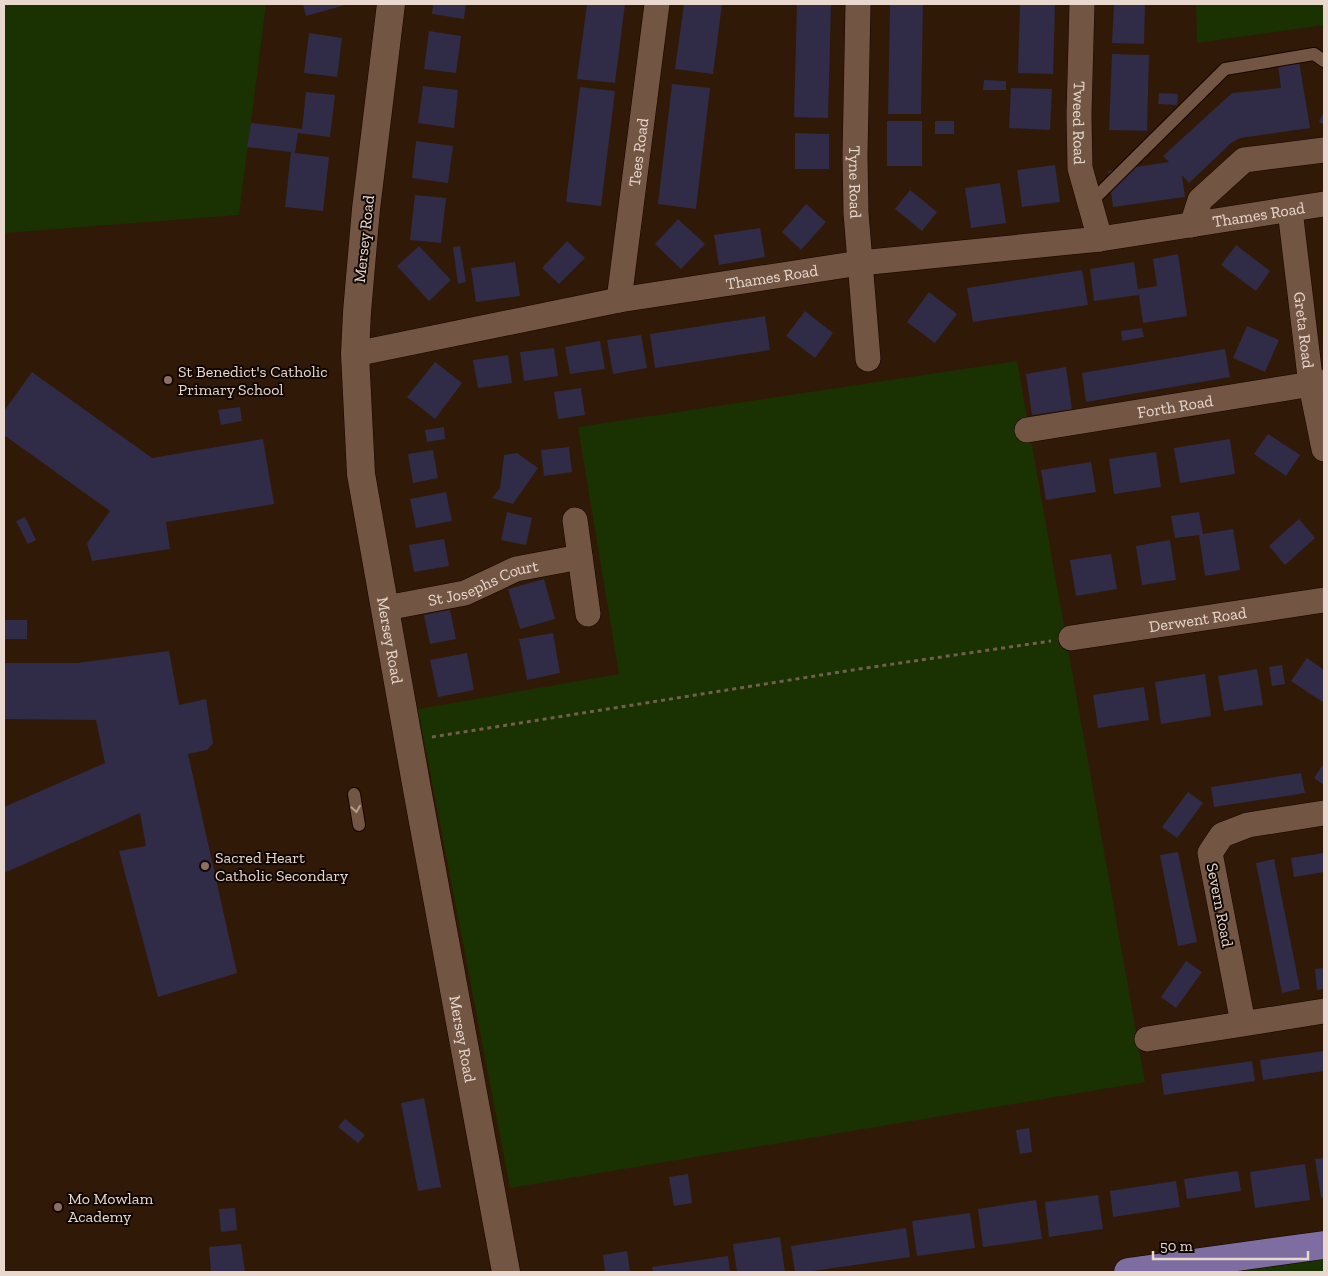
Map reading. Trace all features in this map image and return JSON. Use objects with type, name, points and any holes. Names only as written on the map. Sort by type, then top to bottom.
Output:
[{"type":"main road","points":[[1128,1272],[1182,1268],[1324,1245]]},
{"type":"street","name":"Mersey Road","points":[[391,4],[366,209],[357,312],[355,354],[361,474],[506,1272]]},
{"type":"street","name":"Tees Road","points":[[619,300],[657,4]]},
{"type":"street","name":"Tyne Road","points":[[858,4],[855,155],[856,213],[868,359]]},
{"type":"street","name":"Tweed Road","points":[[1082,4],[1079,114],[1080,168],[1100,239]]},
{"type":"street","name":"Thames Road","points":[[1192,225],[1200,200],[1244,160],[1324,150]]},
{"type":"street","name":"Thames Road","points":[[355,354],[619,300],[860,263],[1100,239],[1324,204]]},
{"type":"street","name":"Greta Road","points":[[1290,210],[1318,383],[1324,449]]},
{"type":"street","name":"Forth Road","points":[[1027,430],[1318,383]]},
{"type":"street","points":[[575,520],[588,614]]},
{"type":"street","name":"St Josephs Court","points":[[386,608],[465,594],[516,569],[580,557]]},
{"type":"street","name":"Derwent Road","points":[[1071,638],[1324,600]]},
{"type":"street","name":"Severn Road","points":[[1243,1023],[1210,852],[1222,835],[1248,825],[1324,813]]},
{"type":"street","points":[[1147,1039],[1324,1011]]},
{"type":"lane","points":[[1089,204],[1225,69],[1314,54],[1324,61]]},
{"type":"lane","points":[[354,794],[358,825]]},
{"type":"path","points":[[408,740],[850,670],[1071,638]]},
{"type":"green space","points":[[4,4],[266,4],[239,215],[4,233]]},
{"type":"green space","points":[[1196,4],[1324,4],[1324,25],[1197,43]]},
{"type":"green space","points":[[1017,361],[1145,1082],[510,1188],[418,709],[619,674],[578,427]]},
{"type":"green space","points":[[1324,1257],[1324,1272],[1218,1272]]},
{"type":"building","points":[[303,4],[349,4],[306,16]]},
{"type":"building","points":[[433,4],[466,4],[464,19],[432,14]]},
{"type":"building","points":[[587,4],[625,4],[615,83],[577,79]]},
{"type":"building","points":[[684,4],[722,4],[713,74],[675,69]]},
{"type":"building","points":[[797,4],[831,4],[828,118],[794,117]]},
{"type":"building","points":[[890,4],[923,4],[921,114],[888,114]]},
{"type":"building","points":[[1020,4],[1055,4],[1053,74],[1018,73]]},
{"type":"building","points":[[1114,4],[1145,4],[1144,44],[1112,43]]},
{"type":"building","points":[[429,31],[461,36],[456,73],[424,69]]},
{"type":"building","points":[[309,33],[342,38],[337,77],[304,73]]},
{"type":"building","points":[[1112,54],[1149,55],[1147,131],[1109,130]]},
{"type":"building","points":[[1299,61],[1310,128],[1240,138],[1231,143],[1189,183],[1182,175],[1185,197],[1113,207],[1108,171],[1169,162],[1163,156],[1232,93],[1281,88],[1278,65]]},
{"type":"building","points":[[984,80],[1006,81],[1006,90],[983,90]]},
{"type":"building","points":[[672,84],[710,88],[696,209],[658,204]]},
{"type":"building","points":[[423,86],[458,90],[454,128],[418,123]]},
{"type":"building","points":[[580,87],[615,91],[601,206],[566,202]]},
{"type":"building","points":[[1011,88],[1052,89],[1050,130],[1009,128]]},
{"type":"building","points":[[306,92],[335,95],[330,137],[298,133],[295,153],[329,157],[323,211],[285,207],[291,152],[247,147],[251,123],[302,129]]},
{"type":"building","points":[[1159,93],[1178,94],[1177,105],[1158,104]]},
{"type":"building","points":[[1324,111],[1324,125],[1319,122]]},
{"type":"building","points":[[887,121],[922,121],[922,166],[887,166]]},
{"type":"building","points":[[935,121],[954,121],[954,134],[935,134]]},
{"type":"building","points":[[795,133],[829,134],[829,169],[795,169]]},
{"type":"building","points":[[416,141],[453,146],[448,183],[412,178]]},
{"type":"building","points":[[1055,165],[1060,202],[1022,207],[1017,170]]},
{"type":"building","points":[[1000,183],[1006,223],[971,228],[965,188]]},
{"type":"building","points":[[910,190],[937,212],[922,231],[895,209]]},
{"type":"building","points":[[415,195],[446,198],[441,243],[410,240]]},
{"type":"building","points":[[806,204],[826,222],[801,250],[782,232]]},
{"type":"building","points":[[678,219],[705,244],[681,269],[655,244]]},
{"type":"building","points":[[760,228],[765,257],[719,265],[714,235]]},
{"type":"building","points":[[567,241],[585,258],[559,284],[542,268]]},
{"type":"building","points":[[1236,245],[1270,271],[1256,291],[1221,265]]},
{"type":"building","points":[[419,246],[451,280],[429,301],[397,266]]},
{"type":"building","points":[[460,246],[466,282],[458,284],[453,247]]},
{"type":"building","points":[[1178,254],[1187,316],[1143,323],[1139,295],[1094,301],[1090,269],[1134,262],[1138,289],[1157,286],[1153,259]]},
{"type":"building","points":[[515,262],[520,296],[476,302],[471,268]]},
{"type":"building","points":[[1082,270],[1088,305],[973,322],[967,288]]},
{"type":"building","points":[[929,292],[957,314],[935,343],[907,322]]},
{"type":"building","points":[[805,311],[833,333],[815,358],[786,336]]},
{"type":"building","points":[[765,316],[770,350],[655,368],[650,334]]},
{"type":"building","points":[[1247,326],[1279,340],[1265,372],[1233,358]]},
{"type":"building","points":[[1142,328],[1144,337],[1122,341],[1121,331]]},
{"type":"building","points":[[641,335],[647,368],[613,374],[607,340]]},
{"type":"building","points":[[600,341],[605,369],[570,374],[565,347]]},
{"type":"building","points":[[554,348],[558,376],[524,381],[520,352]]},
{"type":"building","points":[[1225,349],[1230,377],[1086,402],[1082,373]]},
{"type":"building","points":[[508,355],[512,383],[478,388],[473,360]]},
{"type":"building","points":[[435,362],[462,383],[435,419],[407,397]]},
{"type":"building","points":[[1066,367],[1072,409],[1032,415],[1026,374]]},
{"type":"building","points":[[32,372],[152,458],[263,439],[274,504],[166,522],[170,549],[92,561],[87,543],[110,511],[4,435],[4,411]]},
{"type":"building","points":[[581,388],[585,415],[558,419],[554,392]]},
{"type":"building","points":[[240,407],[242,421],[221,425],[218,410]]},
{"type":"building","points":[[444,427],[445,439],[427,442],[425,430]]},
{"type":"building","points":[[1268,434],[1300,455],[1286,476],[1254,454]]},
{"type":"building","points":[[1230,439],[1235,474],[1180,483],[1174,448]]},
{"type":"building","points":[[569,447],[572,472],[544,476],[541,450]]},
{"type":"building","points":[[433,450],[438,478],[413,483],[408,454]]},
{"type":"building","points":[[1156,452],[1161,487],[1114,494],[1109,459]]},
{"type":"building","points":[[517,453],[538,468],[513,504],[492,498],[500,488],[504,455]]},
{"type":"building","points":[[1091,462],[1096,492],[1046,500],[1041,470]]},
{"type":"building","points":[[446,492],[452,521],[416,528],[410,499]]},
{"type":"building","points":[[507,512],[532,518],[526,545],[501,540]]},
{"type":"building","points":[[1199,512],[1203,534],[1233,529],[1240,570],[1205,576],[1199,535],[1175,538],[1171,516]]},
{"type":"building","points":[[25,517],[36,540],[28,544],[16,521]]},
{"type":"building","points":[[1299,519],[1315,538],[1285,565],[1269,546]]},
{"type":"building","points":[[444,539],[449,566],[414,572],[409,545]]},
{"type":"building","points":[[1170,540],[1176,580],[1142,585],[1136,546]]},
{"type":"building","points":[[1111,554],[1117,589],[1076,596],[1070,560]]},
{"type":"building","points":[[544,579],[555,619],[520,629],[508,589]]},
{"type":"building","points":[[450,610],[456,639],[430,644],[424,615]]},
{"type":"building","points":[[4,620],[27,620],[27,639],[4,639]]},
{"type":"building","points":[[553,633],[560,673],[527,680],[519,639]]},
{"type":"building","points":[[169,651],[179,705],[206,699],[213,743],[207,750],[188,754],[237,973],[158,997],[119,851],[146,846],[140,813],[4,873],[4,807],[105,763],[96,720],[4,719],[4,663],[77,663]]},
{"type":"building","points":[[467,653],[474,690],[438,697],[430,660]]},
{"type":"building","points":[[1307,658],[1324,670],[1324,703],[1291,681]]},
{"type":"building","points":[[1282,665],[1285,684],[1272,686],[1269,667]]},
{"type":"building","points":[[1257,669],[1263,705],[1224,711],[1218,676]]},
{"type":"building","points":[[1205,674],[1211,716],[1161,724],[1155,682]]},
{"type":"building","points":[[1144,687],[1149,720],[1098,728],[1093,695]]},
{"type":"building","points":[[1324,763],[1324,785],[1314,778]]},
{"type":"building","points":[[1301,773],[1305,793],[1214,807],[1211,787]]},
{"type":"building","points":[[1188,792],[1203,803],[1177,838],[1162,827]]},
{"type":"building","points":[[1178,852],[1197,942],[1178,946],[1160,855]]},
{"type":"building","points":[[1324,853],[1324,872],[1294,877],[1291,858]]},
{"type":"building","points":[[1274,859],[1300,989],[1282,993],[1256,863]]},
{"type":"building","points":[[1186,961],[1202,972],[1176,1008],[1161,997]]},
{"type":"building","points":[[1324,968],[1324,989],[1317,990],[1315,969]]},
{"type":"building","points":[[1324,1051],[1324,1071],[1263,1080],[1260,1060]]},
{"type":"building","points":[[1252,1061],[1255,1081],[1164,1095],[1161,1074]]},
{"type":"building","points":[[424,1098],[441,1187],[418,1191],[401,1103]]},
{"type":"building","points":[[345,1119],[365,1135],[358,1143],[338,1127]]},
{"type":"building","points":[[1029,1128],[1032,1152],[1020,1154],[1016,1130]]},
{"type":"building","points":[[1324,1158],[1324,1197],[1321,1198],[1315,1159]]},
{"type":"building","points":[[1305,1164],[1310,1200],[1255,1208],[1250,1172]]},
{"type":"building","points":[[1238,1171],[1241,1191],[1187,1199],[1184,1179]]},
{"type":"building","points":[[688,1174],[692,1203],[674,1206],[669,1177]]},
{"type":"building","points":[[1176,1181],[1180,1207],[1113,1217],[1110,1191]]},
{"type":"building","points":[[1098,1195],[1103,1229],[1049,1237],[1045,1202]]},
{"type":"building","points":[[1036,1200],[1042,1239],[983,1247],[978,1209]]},
{"type":"building","points":[[235,1208],[237,1230],[221,1232],[219,1209]]},
{"type":"building","points":[[970,1213],[975,1248],[917,1256],[912,1221]]},
{"type":"building","points":[[906,1228],[910,1257],[795,1272],[791,1246]]},
{"type":"building","points":[[780,1237],[785,1272],[737,1272],[733,1244]]},
{"type":"building","points":[[241,1244],[245,1272],[211,1272],[209,1247]]},
{"type":"building","points":[[627,1251],[630,1272],[605,1272],[603,1255]]},
{"type":"building","points":[[728,1256],[730,1272],[653,1272],[652,1267]]},
{"type":"place","name":"St Benedict's Catholic Primary School","points":[[168,380]]},
{"type":"place","name":"Sacred Heart Catholic Secondary","points":[[205,866]]},
{"type":"place","name":"Mo Mowlam Academy","points":[[58,1207]]}]
